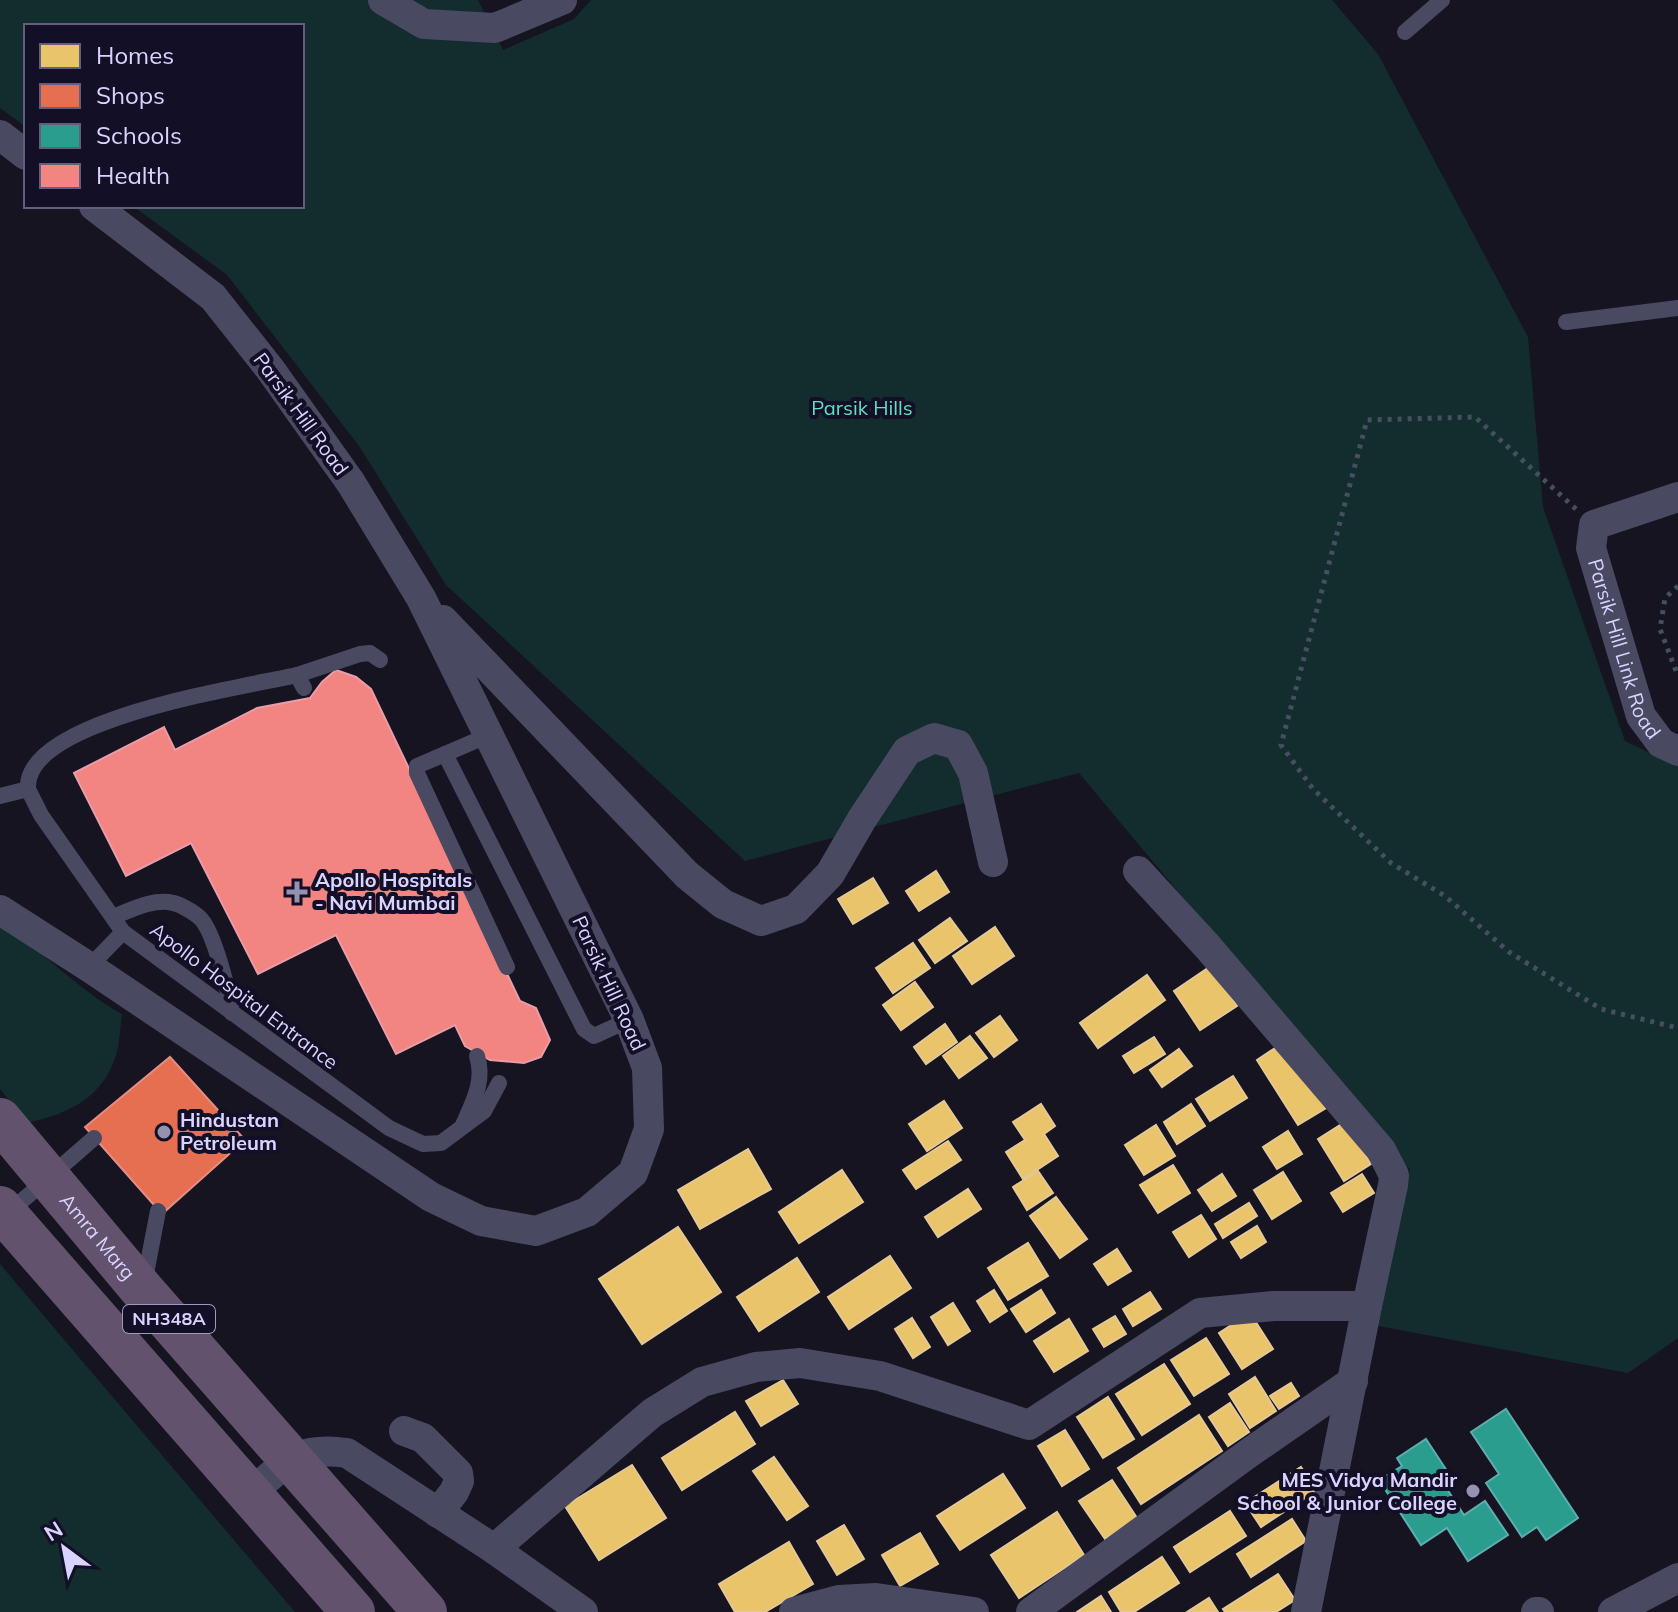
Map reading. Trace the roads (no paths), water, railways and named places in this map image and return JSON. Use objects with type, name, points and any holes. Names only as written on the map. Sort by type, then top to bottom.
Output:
[{"type":"highway","name":"Amra Marg","points":[[0,1120],[143,1291],[292,1458]]},
{"type":"highway","name":"NH348A","points":[[3,1212],[353,1612]]},
{"type":"highway","name":"NH348A","points":[[292,1458],[425,1612]]},
{"type":"street","points":[[383,0],[424,24],[495,28],[562,0]]},
{"type":"street","points":[[0,137],[24,154]]},
{"type":"street","name":"Parsik Hill Road","points":[[0,910],[431,1197],[481,1221],[536,1231],[587,1212],[633,1173],[649,1129],[647,1068],[629,1020],[421,598],[351,483],[270,369],[213,297],[97,208]]},
{"type":"street","name":"Parsik Hill Link Road","points":[[1678,497],[1594,525],[1591,548],[1641,716],[1661,743],[1678,751]]},
{"type":"street","points":[[421,598],[687,875],[723,904],[761,921],[796,909],[830,874],[907,751],[934,738],[958,745],[973,773],[993,862]]},
{"type":"street","points":[[1138,871],[1207,946],[1381,1150],[1394,1175],[1306,1612]]},
{"type":"street","points":[[494,1549],[652,1413],[702,1382],[743,1370],[800,1363],[880,1376],[1029,1425],[1200,1313],[1274,1306],[1367,1306]]},
{"type":"street","points":[[1031,1612],[1353,1381]]},
{"type":"street","points":[[404,1431],[423,1438],[458,1473],[459,1481],[454,1492],[438,1513]]},
{"type":"street","points":[[250,1494],[292,1458],[322,1450],[347,1453],[494,1549],[583,1612]]},
{"type":"street","points":[[1613,1612],[1678,1578]]},
{"type":"street","points":[[794,1612],[839,1600],[876,1598],[974,1612]]},
{"type":"lane","points":[[1405,32],[1442,0]]},
{"type":"lane","points":[[1566,322],[1678,308]]},
{"type":"lane","points":[[0,796],[28,789],[28,779],[40,760],[58,744],[87,729],[131,713],[204,694],[300,682],[360,654],[370,653],[380,660]]},
{"type":"lane","points":[[489,735],[417,766],[417,773],[507,967]]},
{"type":"lane","points":[[445,754],[584,1029],[594,1036],[629,1020]]},
{"type":"lane","name":"Apollo Hospital Entrance","points":[[28,789],[41,815],[123,932],[389,1128],[423,1144],[441,1143],[484,1111],[499,1083]]},
{"type":"lane","points":[[113,917],[150,904],[174,903],[202,919],[229,992],[232,1013]]},
{"type":"lane","points":[[89,967],[123,932]]},
{"type":"lane","points":[[461,1130],[479,1088],[481,1069],[477,1056]]},
{"type":"lane","points":[[3,1212],[94,1138]]},
{"type":"lane","points":[[143,1291],[158,1211]]},
{"type":"place","name":"Apollo Hospitals - Navi Mumbai","points":[[297,892]]},
{"type":"place","name":"Hindustan Petroleum","points":[[164,1132]]},
{"type":"place","name":"MES Vidya Mandir School & Junior College","points":[[1473,1491]]},
{"type":"park label","name":"Parsik Hills","points":[[862,408]]}]
